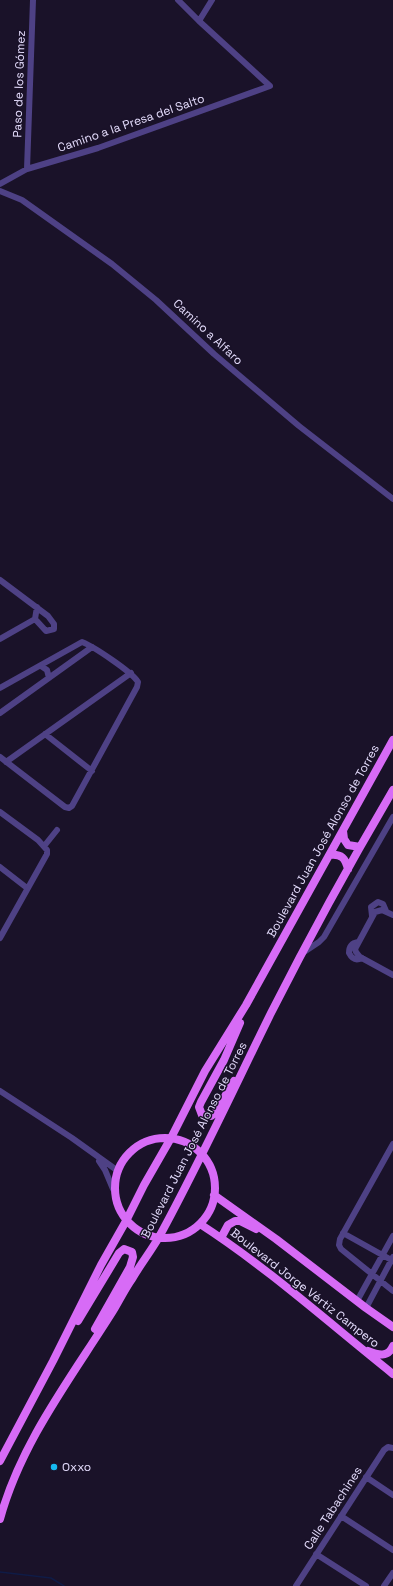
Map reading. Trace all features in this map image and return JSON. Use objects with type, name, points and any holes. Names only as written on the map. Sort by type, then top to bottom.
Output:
[{"type":"main road","name":"Boulevard Juan José Alonso de Torres","points":[[0,1461],[63,1341],[100,1265],[126,1221],[205,1071],[246,1005],[393,740]]},
{"type":"main road","name":"Boulevard Juan José Alonso de Torres","points":[[0,1519],[10,1487],[26,1453],[56,1399],[158,1238],[203,1154],[271,1013],[360,847],[393,790]]},
{"type":"main road","points":[[343,831],[344,839],[348,845],[360,847]]},
{"type":"main road","points":[[330,855],[342,856],[348,869]]},
{"type":"main road","points":[[246,1005],[233,1041],[201,1102],[199,1107],[202,1115],[210,1116],[215,1113],[252,1054]]},
{"type":"main road","points":[[170,1138],[189,1142],[203,1154],[213,1172],[215,1183],[214,1195],[209,1212],[200,1224],[182,1235],[169,1238],[158,1238],[142,1233],[126,1221],[117,1206],[113,1189],[118,1171],[123,1161],[130,1153],[139,1146],[159,1139],[170,1138]]},
{"type":"main road","name":"Boulevard Jorge Vértiz Campero","points":[[214,1195],[276,1239],[393,1327]]},
{"type":"main road","points":[[221,1238],[228,1225],[235,1221],[240,1221],[276,1239]]},
{"type":"main road","name":"Boulevard Jorge Vértiz Campero","points":[[200,1224],[221,1238],[393,1374]]},
{"type":"main road","points":[[63,1341],[77,1323],[119,1253],[124,1249],[130,1250],[133,1257],[130,1267],[106,1308],[84,1354]]},
{"type":"main road","points":[[362,1349],[384,1355],[391,1350],[393,1346]]},
{"type":"street","name":"Paso de los Gómez","points":[[27,169],[33,0]]},
{"type":"street","points":[[178,0],[200,21],[212,0]]},
{"type":"street","name":"Camino a la Presa del Salto","points":[[0,184],[27,169],[98,148],[270,86],[200,21]]},
{"type":"street","name":"Camino a Alfaro","points":[[0,191],[22,200],[112,264],[156,300],[214,354],[299,426],[393,499]]},
{"type":"street","points":[[0,580],[52,620],[54,629],[46,631],[35,619]]},
{"type":"street","points":[[35,619],[37,607]]},
{"type":"street","points":[[1,637],[35,619]]},
{"type":"street","points":[[0,688],[82,642],[131,673],[138,682],[137,687],[92,771],[72,806],[69,808],[65,807],[0,757]]},
{"type":"street","points":[[0,713],[92,647]]},
{"type":"street","points":[[41,666],[47,670],[49,678]]},
{"type":"street","points":[[6,762],[131,673]]},
{"type":"street","points":[[45,734],[92,771]]},
{"type":"street","points":[[0,812],[44,845],[47,850],[47,854],[0,938]]},
{"type":"street","points":[[304,952],[324,937],[393,817]]},
{"type":"street","points":[[44,845],[57,830]]},
{"type":"street","points":[[0,867],[27,888]]},
{"type":"street","points":[[393,915],[386,911],[378,911],[372,916],[358,942],[356,952],[362,958],[393,975]]},
{"type":"street","points":[[0,1091],[72,1138],[118,1171]]},
{"type":"street","points":[[393,1144],[343,1233],[339,1245],[341,1249],[393,1291]]},
{"type":"street","points":[[94,1155],[105,1170],[113,1189]]},
{"type":"street","points":[[343,1233],[392,1259],[366,1308]]},
{"type":"street","points":[[357,1301],[393,1236]]},
{"type":"street","name":"Calle Tabachines","points":[[296,1586],[384,1450],[388,1447],[393,1448]]},
{"type":"street","points":[[366,1477],[393,1495]]},
{"type":"street","points":[[341,1516],[393,1550]]},
{"type":"street","points":[[316,1554],[366,1586]]},
{"type":"street","points":[[384,1586],[393,1573]]},
{"type":"waterway","points":[[0,1572],[51,1578],[64,1586]]},
{"type":"place","name":"Oxxo","points":[[54,1467]]}]
